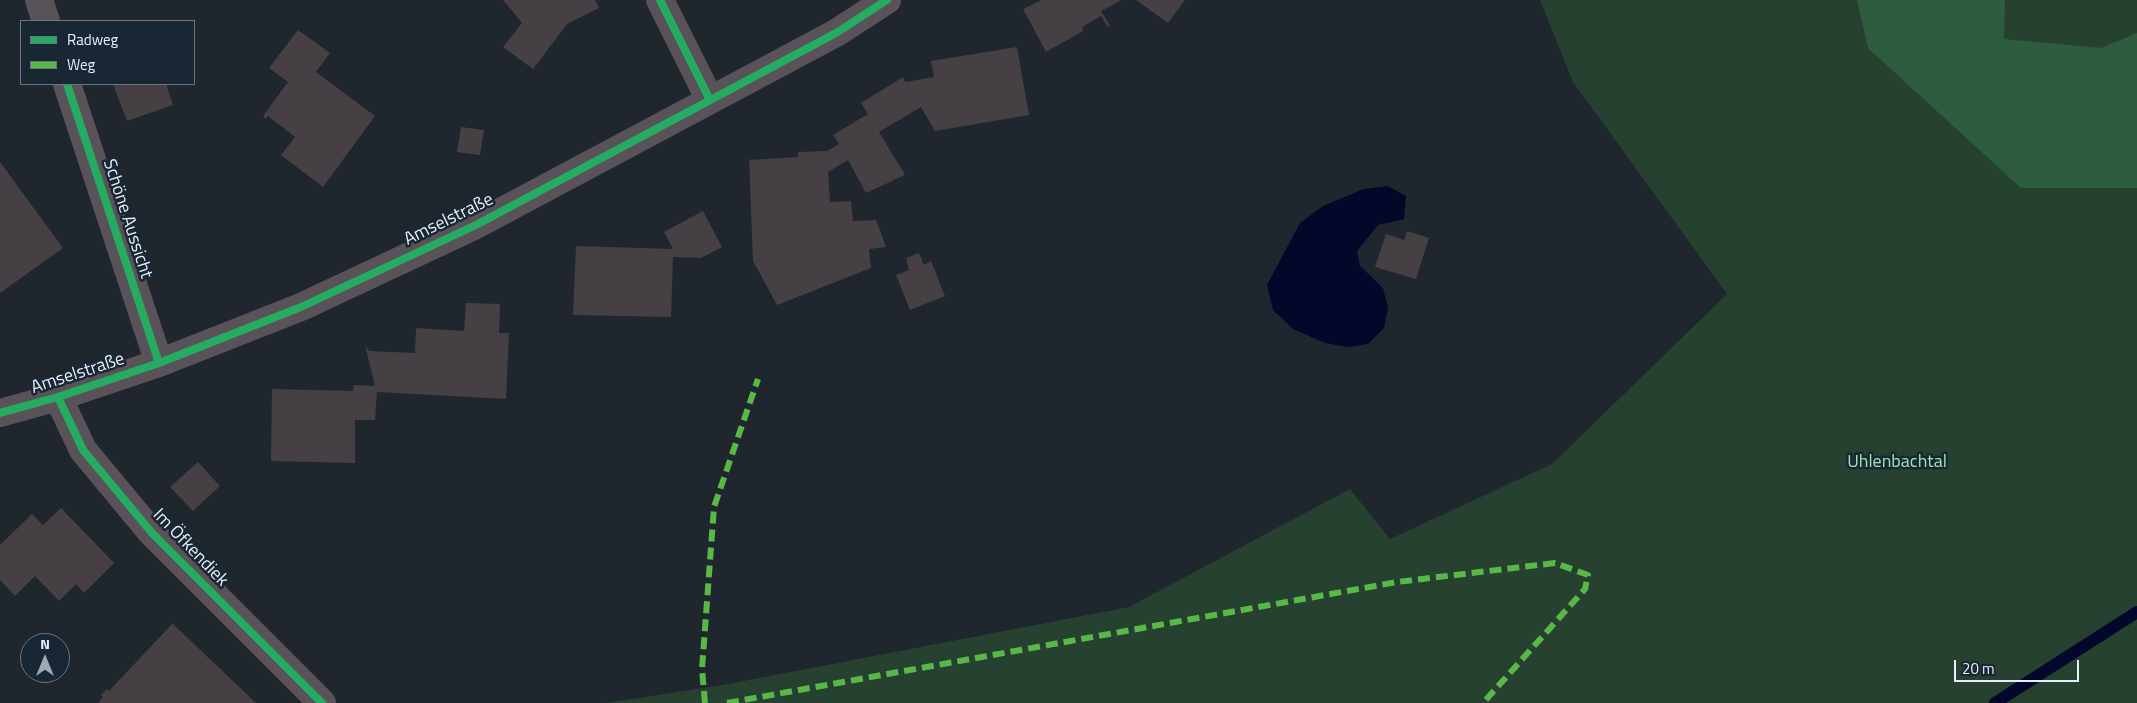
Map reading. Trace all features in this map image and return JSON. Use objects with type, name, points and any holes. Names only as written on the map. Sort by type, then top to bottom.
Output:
[{"type":"street","points":[[39,0],[46,20]]},
{"type":"street","points":[[660,0],[710,100]]},
{"type":"street","name":"Amselstraße","points":[[0,413],[58,397],[158,363],[302,307],[467,229],[836,33],[887,0]]},
{"type":"street","name":"Schöne Aussicht","points":[[67,85],[158,363]]},
{"type":"street","name":"Im Öfkendiek","points":[[58,397],[83,450],[152,533],[322,703]]},
{"type":"green space","name":"Uhlenbachtal","points":[[1540,0],[2137,0],[2137,703],[606,703],[723,685],[1129,607],[1350,489],[1390,539],[1552,464],[1727,294],[1573,82]]},
{"type":"green space","points":[[1857,0],[2005,0],[2004,39],[2101,48],[2137,33],[2137,188],[2021,188],[1868,48]]},
{"type":"water","points":[[1388,186],[1406,196],[1404,219],[1378,225],[1357,251],[1360,266],[1383,288],[1388,308],[1384,328],[1368,344],[1348,347],[1325,343],[1293,329],[1273,310],[1267,285],[1300,223],[1323,206],[1364,189]]},
{"type":"building","points":[[503,0],[595,0],[599,8],[567,24],[533,69],[503,47],[522,23]]},
{"type":"building","points":[[1042,0],[1122,0],[1101,11],[1110,26],[1108,27],[1101,16],[1082,27],[1083,31],[1046,52],[1023,9]]},
{"type":"building","points":[[1136,0],[1185,0],[1168,23]]},
{"type":"building","points":[[298,30],[330,53],[316,72],[375,116],[323,187],[281,155],[295,137],[268,116],[266,119],[263,116],[288,82],[269,68]]},
{"type":"building","points":[[1017,47],[1029,115],[935,131],[921,107],[879,132],[905,175],[866,193],[848,160],[828,172],[830,202],[851,201],[853,221],[876,220],[886,247],[869,249],[871,268],[777,305],[753,261],[749,156],[750,160],[798,157],[798,152],[827,151],[839,144],[833,135],[868,114],[861,103],[903,77],[905,82],[934,77],[931,61]]},
{"type":"building","points":[[113,85],[166,85],[173,105],[127,121]]},
{"type":"building","points":[[461,127],[484,130],[480,155],[457,152]]},
{"type":"building","points":[[0,162],[63,248],[0,293]]},
{"type":"building","points":[[703,211],[722,247],[701,258],[673,257],[671,317],[573,315],[576,246],[673,249],[664,232]]},
{"type":"building","points":[[1407,231],[1429,238],[1416,279],[1375,267],[1386,234],[1404,240]]},
{"type":"building","points":[[919,253],[924,265],[931,261],[945,296],[910,310],[896,275],[909,270],[906,258]]},
{"type":"building","points":[[466,303],[500,304],[499,333],[509,333],[506,399],[377,392],[375,420],[355,420],[355,463],[271,461],[272,389],[353,391],[354,385],[375,386],[365,345],[369,351],[415,353],[416,328],[464,331]]},
{"type":"building","points":[[198,462],[220,486],[193,511],[170,487]]},
{"type":"building","points":[[61,508],[114,563],[84,593],[76,584],[59,601],[35,576],[15,596],[0,580],[0,545],[32,514],[43,525]]},
{"type":"building","points":[[173,623],[256,703],[98,703],[103,697],[101,695],[107,689],[109,691]]},
{"type":"waterway","points":[[1995,703],[2137,612]]},
{"type":"marked path","points":[[705,703],[702,669],[714,507],[758,379]]},
{"type":"marked path","points":[[727,703],[1397,582],[1555,563],[1588,575],[1585,589],[1483,703]]},
{"type":"cycle path","points":[[660,0],[710,100]]},
{"type":"cycle path","points":[[0,413],[58,397],[159,363],[301,307],[476,225],[836,33],[887,0]]},
{"type":"cycle path","points":[[67,85],[159,363]]},
{"type":"cycle path","points":[[58,397],[83,450],[152,533],[322,703]]}]
